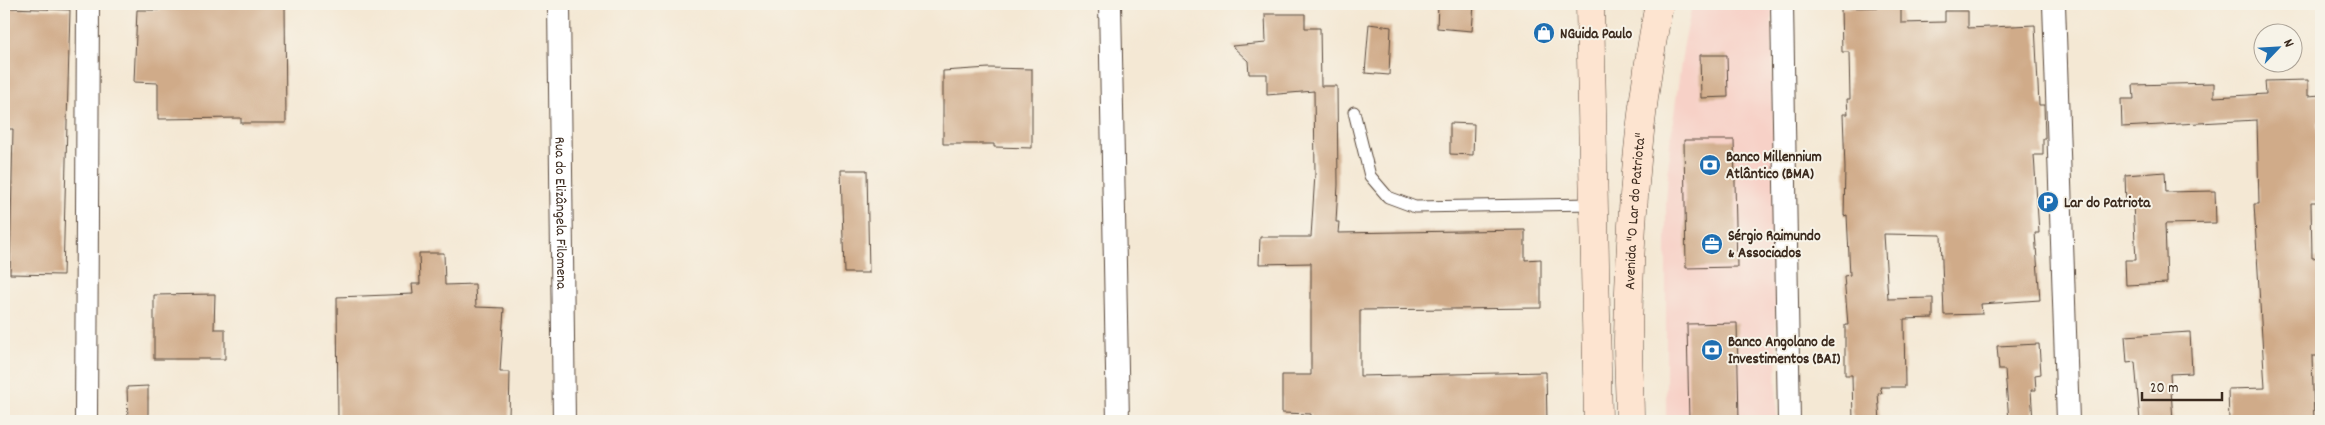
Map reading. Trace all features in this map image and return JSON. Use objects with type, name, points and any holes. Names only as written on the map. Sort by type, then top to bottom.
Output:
[{"type":"main road","points":[[1590,4],[1598,421]]},
{"type":"main road","name":"Avenida \"O Lar do Patriota\"","points":[[1630,421],[1628,342],[1630,267],[1638,152],[1659,4]]},
{"type":"street","points":[[86,421],[88,4]]},
{"type":"street","name":"Rua do Elizângela Filomena","points":[[560,4],[564,421]]},
{"type":"street","points":[[1110,4],[1118,421]]},
{"type":"street","points":[[1782,4],[1789,421]]},
{"type":"street","points":[[2054,4],[2068,421]]},
{"type":"lane","points":[[1354,112],[1370,176],[1388,198],[1415,207],[1594,204]]},
{"type":"shaded area","points":[[1692,4],[1772,4],[1777,421],[1666,421],[1666,204],[1670,143],[1683,49]]},
{"type":"building","points":[[159,4],[285,4],[286,123],[241,123],[241,118],[158,119],[158,83],[134,82],[137,10],[159,10]]},
{"type":"building","points":[[1438,4],[1474,4],[1472,31],[1437,28]]},
{"type":"building","points":[[1901,7],[1901,23],[1945,22],[1945,11],[1968,11],[1968,28],[2035,25],[2039,105],[2044,105],[2045,138],[2043,138],[2043,155],[2034,155],[2039,233],[2035,233],[2040,300],[1981,304],[1982,314],[1944,315],[1941,235],[1884,234],[1888,299],[1933,298],[1933,318],[1904,319],[1905,387],[1880,387],[1882,393],[1878,393],[1880,421],[1853,421],[1852,375],[1845,375],[1845,325],[1848,325],[1844,276],[1850,275],[1847,215],[1844,216],[1843,114],[1848,114],[1847,99],[1850,99],[1849,52],[1842,52],[1841,8]]},
{"type":"building","points":[[8,8],[70,10],[63,275],[10,274],[13,129],[6,129]]},
{"type":"building","points":[[1265,14],[1305,14],[1305,28],[1320,28],[1321,86],[1337,86],[1338,185],[1336,222],[1339,222],[1338,233],[1525,230],[1525,260],[1541,259],[1541,308],[1360,310],[1360,376],[1546,372],[1547,421],[1311,421],[1311,414],[1282,413],[1282,375],[1311,375],[1311,263],[1259,264],[1260,237],[1311,237],[1315,174],[1314,91],[1267,95],[1267,74],[1249,74],[1248,61],[1232,46],[1266,43]]},
{"type":"building","points":[[1369,24],[1391,27],[1389,75],[1365,73]]},
{"type":"building","points":[[1700,55],[1727,55],[1728,97],[1701,98]]},
{"type":"building","points":[[989,68],[1032,69],[1032,148],[994,147],[994,144],[943,144],[943,71]]},
{"type":"building","points":[[2308,80],[2308,96],[2321,95],[2321,121],[2317,122],[2321,202],[2311,202],[2312,258],[2321,257],[2321,356],[2312,356],[2314,421],[2229,421],[2228,389],[2265,388],[2254,204],[2259,204],[2257,120],[2122,127],[2121,99],[2134,99],[2133,85],[2214,83],[2214,97],[2266,94],[2265,81]]},
{"type":"building","points":[[1450,123],[1474,124],[1473,155],[1450,154]]},
{"type":"building","points":[[1684,140],[1734,140],[1737,267],[1686,268]]},
{"type":"building","points":[[841,170],[867,170],[869,273],[844,273]]},
{"type":"building","points":[[2165,172],[2166,192],[2215,191],[2216,223],[2165,224],[2167,283],[2126,285],[2125,260],[2136,260],[2133,204],[2126,205],[2125,175]]},
{"type":"building","points":[[419,253],[444,253],[445,285],[475,284],[476,307],[504,308],[500,372],[510,372],[509,418],[478,418],[478,421],[338,421],[337,297],[413,294],[412,284],[420,284]]},
{"type":"building","points":[[215,294],[214,329],[225,329],[225,359],[154,359],[154,295]]},
{"type":"building","points":[[1737,323],[1739,421],[1689,421],[1687,324]]},
{"type":"building","points":[[2190,332],[2192,373],[2170,374],[2173,421],[2140,421],[2135,362],[2127,363],[2125,336]]},
{"type":"building","points":[[2039,344],[2041,374],[2035,375],[2036,390],[2031,390],[2033,421],[2009,421],[2005,370],[1999,370],[1997,346]]},
{"type":"building","points":[[148,386],[148,421],[128,421],[127,387]]},
{"type":"place","name":"NGuida Paulo","points":[[1544,33]]},
{"type":"place","name":"Banco Millennium Atlântico (BMA)","points":[[1710,165]]},
{"type":"place","name":"Lar do Patriota","points":[[2048,202]]},
{"type":"place","name":"Sérgio Raimundo & Associados","points":[[1712,244]]},
{"type":"place","name":"Banco Angolano de Investimentos (BAI)","points":[[1712,350]]}]
